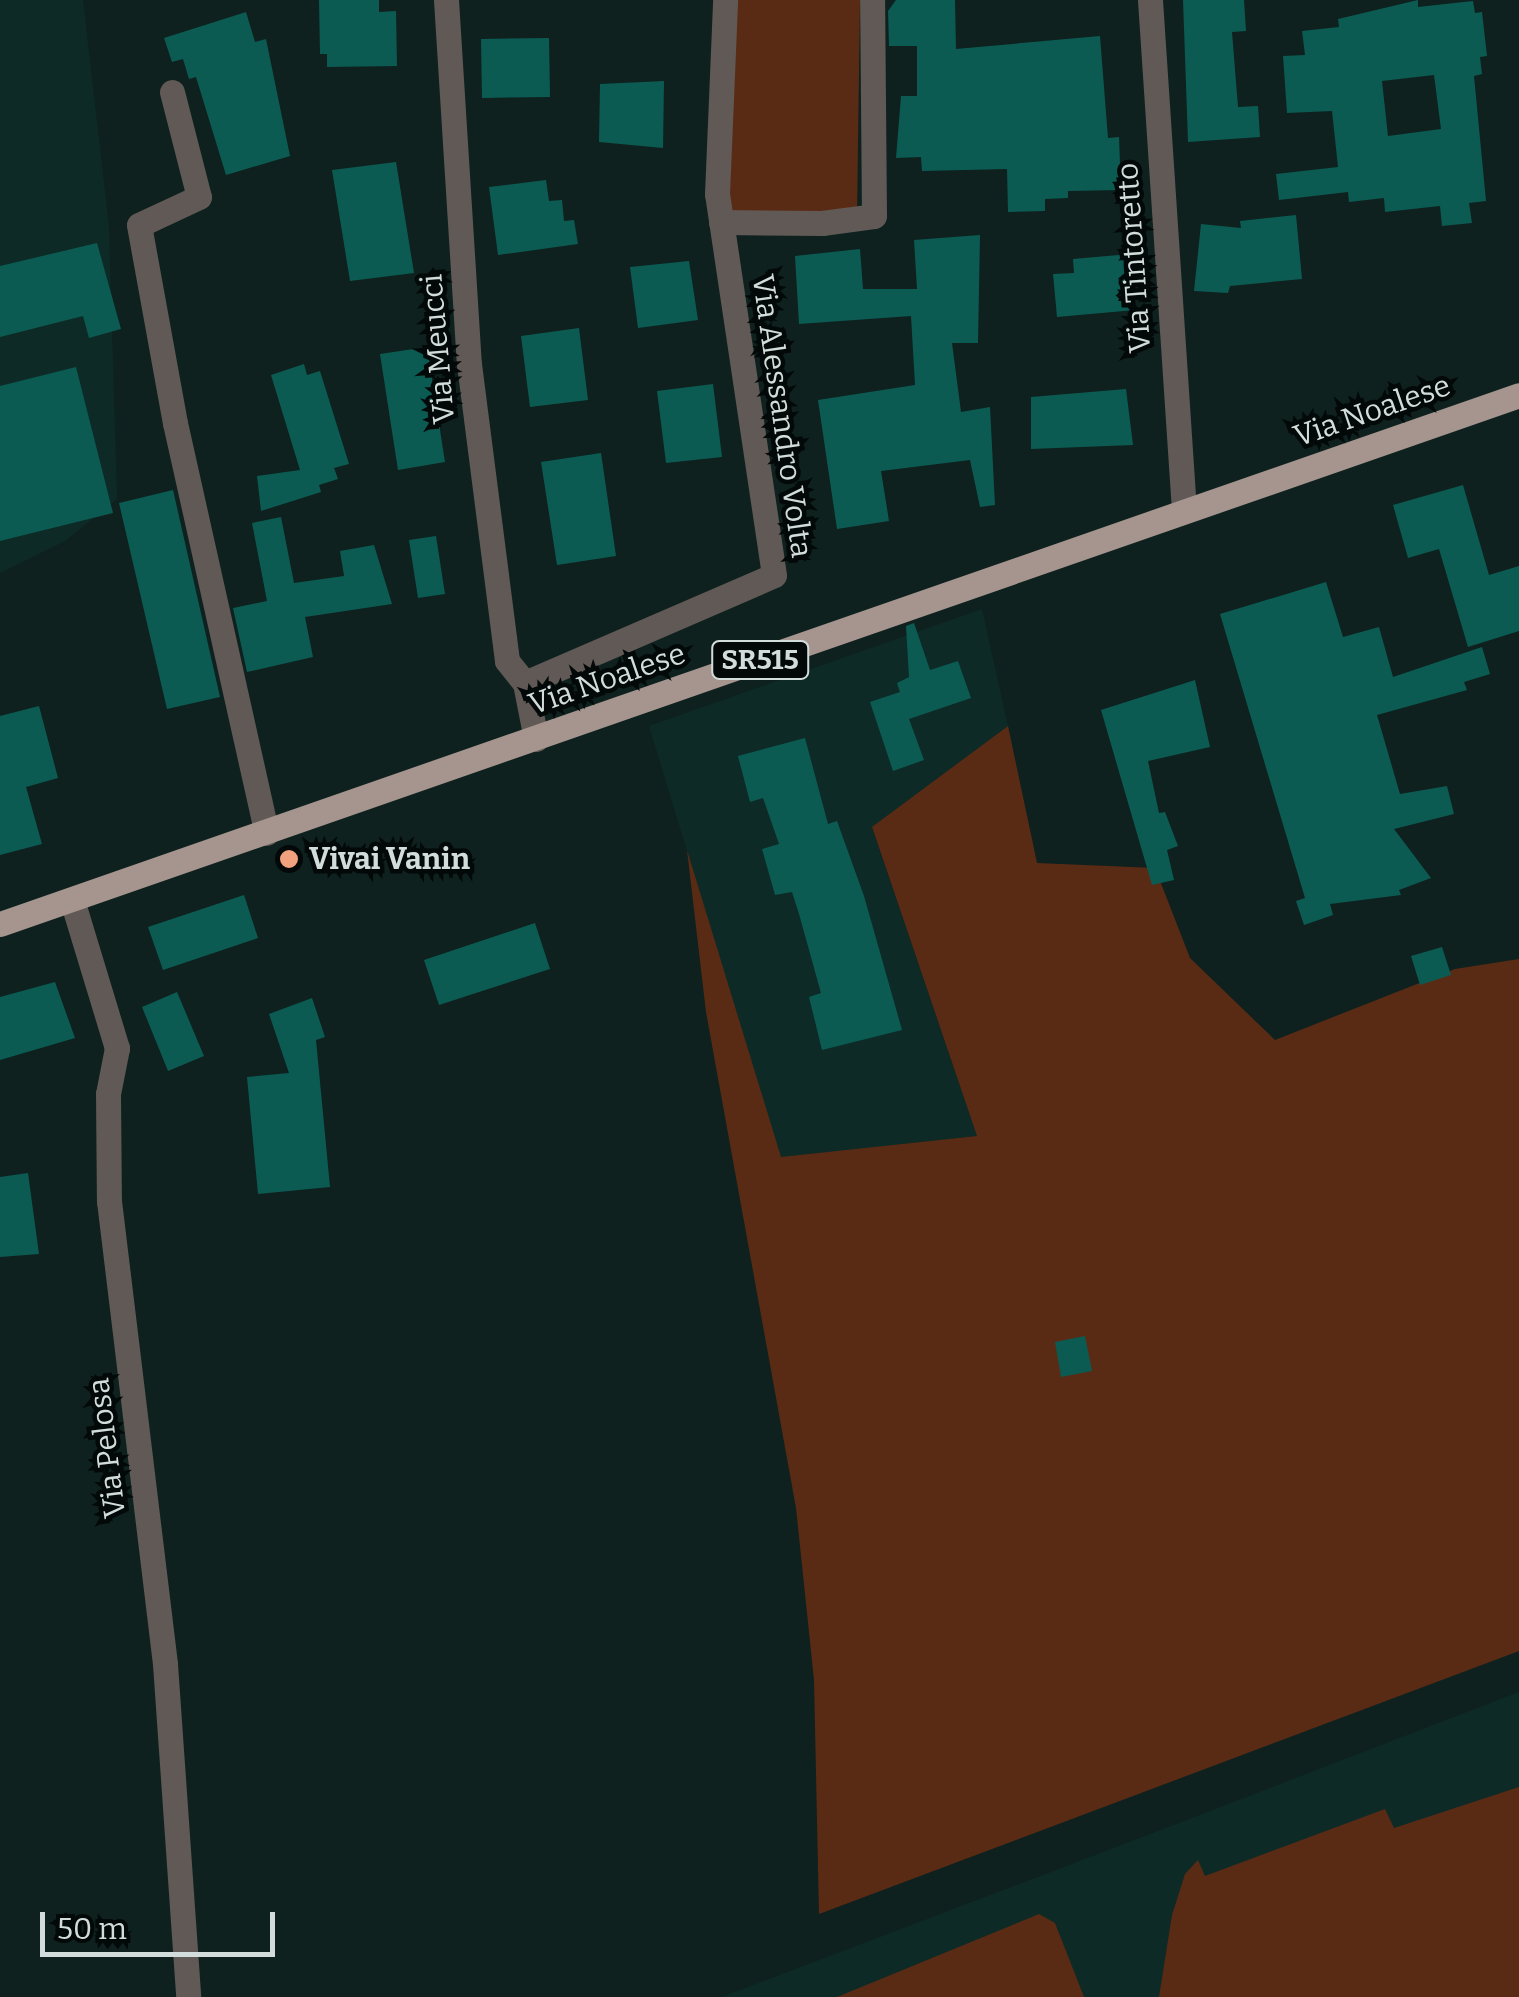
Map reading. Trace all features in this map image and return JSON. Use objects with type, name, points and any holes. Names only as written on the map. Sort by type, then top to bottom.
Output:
[{"type":"main road","name":"Via Noalese","points":[[0,924],[1519,395]]},
{"type":"street","name":"Via Meucci","points":[[446,0],[469,364],[507,660],[526,683]]},
{"type":"street","name":"Via Alessandro Volta","points":[[526,683],[774,575],[721,222],[724,0]]},
{"type":"street","points":[[721,222],[874,216],[872,0]]},
{"type":"street","name":"Via Tintoretto","points":[[1150,0],[1184,511]]},
{"type":"street","points":[[172,92],[199,197],[140,225],[176,423],[268,833]]},
{"type":"street","points":[[526,683],[536,739]]},
{"type":"street","name":"Via Pelosa","points":[[72,900],[118,1048],[108,1094],[109,1201],[166,1664],[188,1997]]},
{"type":"shaded area","points":[[0,0],[83,0],[109,226],[117,499],[65,541],[0,573]]},
{"type":"shaded area","points":[[734,0],[860,0],[857,216],[728,213]]},
{"type":"shaded area","points":[[982,609],[1008,726],[872,828],[977,1136],[780,1158],[649,726]]},
{"type":"shaded area","points":[[1008,726],[1037,863],[1155,868],[1190,958],[1275,1040],[1455,969],[1519,959],[1519,1651],[819,1914],[814,1680],[796,1508],[706,1012],[687,850],[781,1157],[977,1136],[872,827]]},
{"type":"shaded area","points":[[1519,1692],[1519,1997],[722,1997],[1140,1838]]},
{"type":"shaded area","points":[[1519,1787],[1519,1997],[1159,1997],[1172,1915],[1185,1874],[1198,1860],[1205,1876],[1385,1809],[1394,1828]]},
{"type":"shaded area","points":[[1039,1914],[1055,1923],[1084,1997],[837,1997]]},
{"type":"building","points":[[319,0],[379,0],[379,12],[396,11],[397,66],[327,67],[327,54],[320,54]]},
{"type":"building","points":[[896,0],[955,0],[956,49],[1100,36],[1108,138],[1119,137],[1121,190],[1068,191],[1068,198],[1045,199],[1045,211],[1008,212],[1007,169],[922,171],[921,157],[896,158],[901,96],[917,96],[917,46],[889,46],[888,11]]},
{"type":"building","points":[[1183,0],[1244,0],[1246,31],[1232,32],[1238,107],[1258,106],[1260,137],[1188,142]]},
{"type":"building","points":[[1418,0],[1418,7],[1473,1],[1475,13],[1482,12],[1487,56],[1480,57],[1482,74],[1474,76],[1486,201],[1469,203],[1472,223],[1442,226],[1440,206],[1385,212],[1384,198],[1349,202],[1348,192],[1279,200],[1276,174],[1338,167],[1332,111],[1287,113],[1283,56],[1305,55],[1302,31],[1339,27],[1338,19]],"holes":[[[1434,75],[1441,129],[1388,136],[1382,81]]]},
{"type":"building","points":[[246,12],[255,42],[266,39],[290,156],[226,175],[196,77],[189,79],[183,59],[172,62],[164,38]]},
{"type":"building","points":[[549,38],[550,97],[482,98],[481,39]]},
{"type":"building","points":[[664,81],[663,148],[599,142],[600,84]]},
{"type":"building","points":[[396,162],[414,273],[350,281],[332,170]]},
{"type":"building","points":[[546,180],[549,201],[562,200],[564,221],[574,220],[578,244],[498,255],[489,187]]},
{"type":"building","points":[[1296,215],[1302,279],[1230,286],[1228,293],[1194,291],[1201,224],[1241,228],[1240,221]]},
{"type":"building","points":[[980,235],[978,343],[952,343],[961,412],[990,407],[995,505],[980,507],[970,460],[881,471],[889,521],[837,529],[818,400],[915,385],[911,316],[799,324],[795,256],[860,249],[863,289],[917,289],[914,240]]},
{"type":"building","points":[[97,243],[121,329],[89,338],[83,316],[0,337],[0,266]]},
{"type":"building","points":[[1130,254],[1135,310],[1057,317],[1053,274],[1074,273],[1073,259]]},
{"type":"building","points":[[689,261],[698,320],[638,328],[630,267]]},
{"type":"building","points":[[579,328],[588,400],[530,407],[521,336]]},
{"type":"building","points":[[427,347],[445,462],[398,470],[380,354]]},
{"type":"building","points":[[304,364],[307,375],[320,371],[349,464],[334,468],[338,479],[319,485],[321,492],[261,511],[257,476],[300,470],[271,375]]},
{"type":"building","points":[[76,367],[113,513],[0,541],[0,386]]},
{"type":"building","points":[[713,384],[722,457],[666,463],[657,391]]},
{"type":"building","points":[[1126,389],[1133,445],[1031,449],[1031,397]]},
{"type":"building","points":[[601,453],[616,556],[557,565],[541,462]]},
{"type":"building","points":[[1463,485],[1489,575],[1519,566],[1519,631],[1468,647],[1439,549],[1408,558],[1393,505]]},
{"type":"building","points":[[173,490],[220,697],[167,709],[119,503]]},
{"type":"building","points":[[281,517],[294,583],[344,576],[340,551],[374,545],[392,604],[305,617],[313,657],[247,672],[233,608],[267,601],[252,523]]},
{"type":"building","points":[[436,536],[445,594],[418,598],[409,540]]},
{"type":"building","points":[[1326,582],[1343,637],[1379,627],[1393,677],[1482,647],[1490,674],[1464,682],[1467,690],[1377,715],[1400,794],[1447,786],[1454,814],[1394,829],[1431,878],[1399,890],[1401,895],[1330,904],[1333,915],[1304,925],[1296,901],[1305,898],[1220,614]]},
{"type":"building","points":[[914,623],[930,670],[958,661],[971,698],[909,719],[924,760],[893,771],[870,702],[900,692],[897,683],[909,677],[906,626]]},
{"type":"building","points":[[1195,680],[1210,747],[1148,761],[1159,813],[1165,812],[1178,846],[1167,850],[1174,880],[1152,885],[1101,710]]},
{"type":"building","points":[[39,706],[58,778],[26,787],[42,844],[0,855],[0,716]]},
{"type":"building","points":[[805,738],[828,824],[837,821],[864,896],[902,1030],[822,1050],[809,997],[821,993],[799,914],[792,892],[775,895],[762,849],[779,844],[763,798],[750,802],[738,756]]},
{"type":"building","points":[[244,895],[258,938],[163,970],[148,927]]},
{"type":"building","points":[[535,923],[550,969],[439,1005],[424,960]]},
{"type":"building","points":[[1442,947],[1451,975],[1420,985],[1411,956]]},
{"type":"building","points":[[55,982],[75,1038],[0,1060],[0,997]]},
{"type":"building","points":[[177,992],[204,1056],[168,1071],[142,1007]]},
{"type":"building","points":[[312,998],[325,1037],[316,1040],[330,1187],[258,1194],[247,1077],[289,1073],[269,1014]]},
{"type":"building","points":[[28,1173],[39,1254],[0,1257],[0,1177]]},
{"type":"building","points":[[1085,1336],[1092,1371],[1061,1377],[1055,1342]]},
{"type":"place","name":"Vivai Vanin","points":[[289,859]]}]
